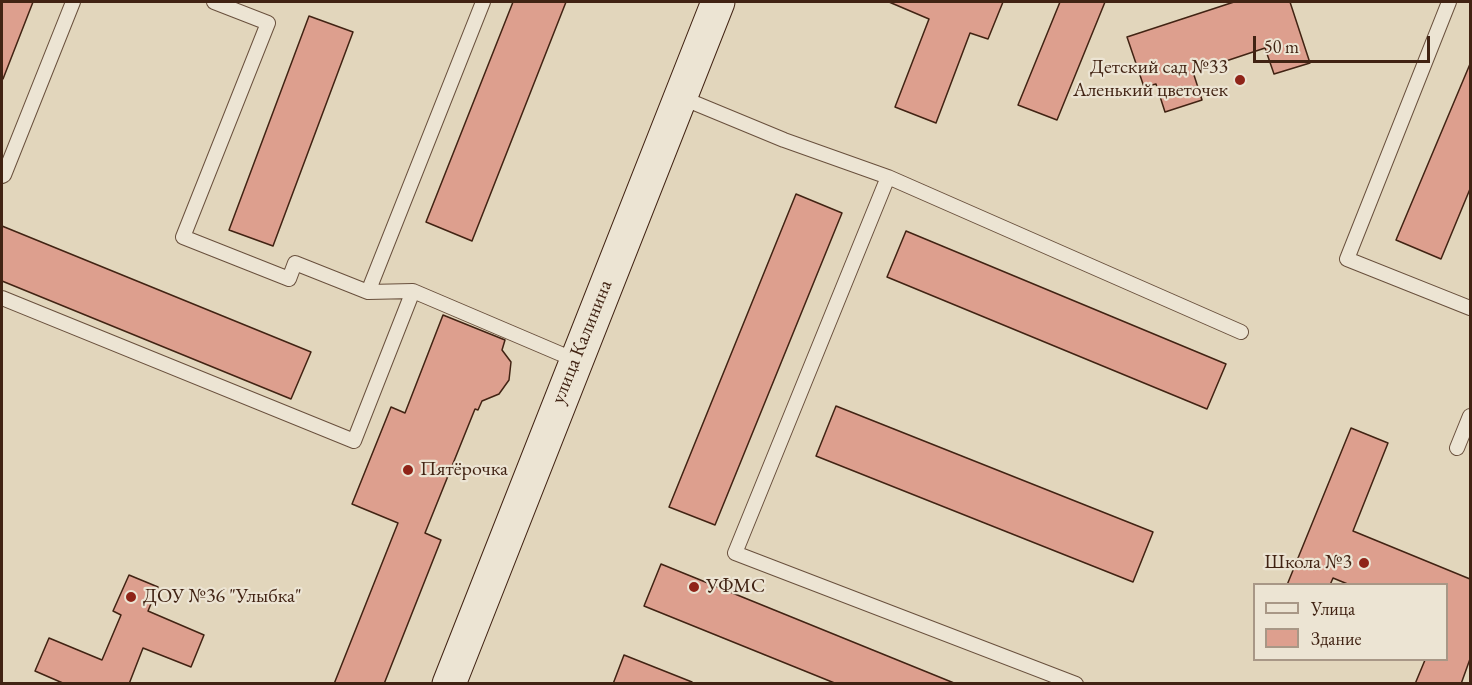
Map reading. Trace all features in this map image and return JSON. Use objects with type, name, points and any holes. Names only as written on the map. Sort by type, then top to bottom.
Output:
[{"type":"street","name":"улица Калинина","points":[[449,684],[718,2]]},
{"type":"lane","points":[[2,176],[73,2]]},
{"type":"lane","points":[[214,2],[268,23],[183,237],[289,279],[295,263],[368,292],[413,291],[575,360]]},
{"type":"lane","points":[[368,292],[483,2]]},
{"type":"lane","points":[[1449,2],[1347,259],[1470,308]]},
{"type":"lane","points":[[680,97],[783,140],[888,177],[1241,332]]},
{"type":"lane","points":[[888,177],[735,553],[1076,684]]},
{"type":"lane","points":[[2,298],[354,441],[413,291]]},
{"type":"lane","points":[[1457,448],[1470,416]]},
{"type":"building","points":[[2,2],[33,2],[3,79],[2,79]]},
{"type":"building","points":[[513,2],[566,2],[472,241],[426,222]]},
{"type":"building","points":[[889,2],[1003,2],[988,39],[970,33],[936,123],[895,107],[929,19]]},
{"type":"building","points":[[1060,2],[1105,2],[1057,120],[1018,105]]},
{"type":"building","points":[[1234,2],[1290,2],[1310,63],[1274,74],[1265,48],[1193,72],[1202,100],[1165,112],[1156,84],[1144,87],[1127,37]]},
{"type":"building","points":[[309,16],[353,32],[273,246],[229,230]]},
{"type":"building","points":[[1470,64],[1470,189],[1441,259],[1396,240]]},
{"type":"building","points":[[796,194],[842,213],[715,525],[669,507]]},
{"type":"building","points":[[2,226],[311,352],[291,399],[2,281]]},
{"type":"building","points":[[906,231],[1226,364],[1207,409],[887,277]]},
{"type":"building","points":[[443,315],[505,340],[502,350],[511,362],[509,380],[499,394],[482,401],[478,410],[475,409],[425,533],[441,540],[384,684],[334,684],[398,523],[352,504],[391,407],[405,413]]},
{"type":"building","points":[[836,406],[1153,532],[1133,582],[816,456]]},
{"type":"building","name":"Школа №3","points":[[1351,428],[1388,443],[1353,531],[1470,579],[1470,659],[1461,684],[1415,684],[1425,661],[1448,661],[1448,583],[1345,583],[1333,578],[1331,583],[1288,583]]},
{"type":"building","points":[[661,564],[954,684],[837,684],[644,606]]},
{"type":"building","points":[[129,575],[158,587],[148,611],[204,635],[191,667],[143,648],[129,684],[65,684],[35,671],[49,638],[102,660],[121,615],[113,611]]},
{"type":"building","points":[[624,655],[692,682],[692,684],[613,684]]},
{"type":"place","name":"Детский сад №33 Аленький цветочек","points":[[1240,80]]},
{"type":"place","name":"Пятёрочка","points":[[408,470]]},
{"type":"place","name":"Школа №3","points":[[1364,563]]},
{"type":"place","name":"УФМС","points":[[694,587]]},
{"type":"place","name":"ДОУ №36 \"Улыбка\"","points":[[131,597]]}]
